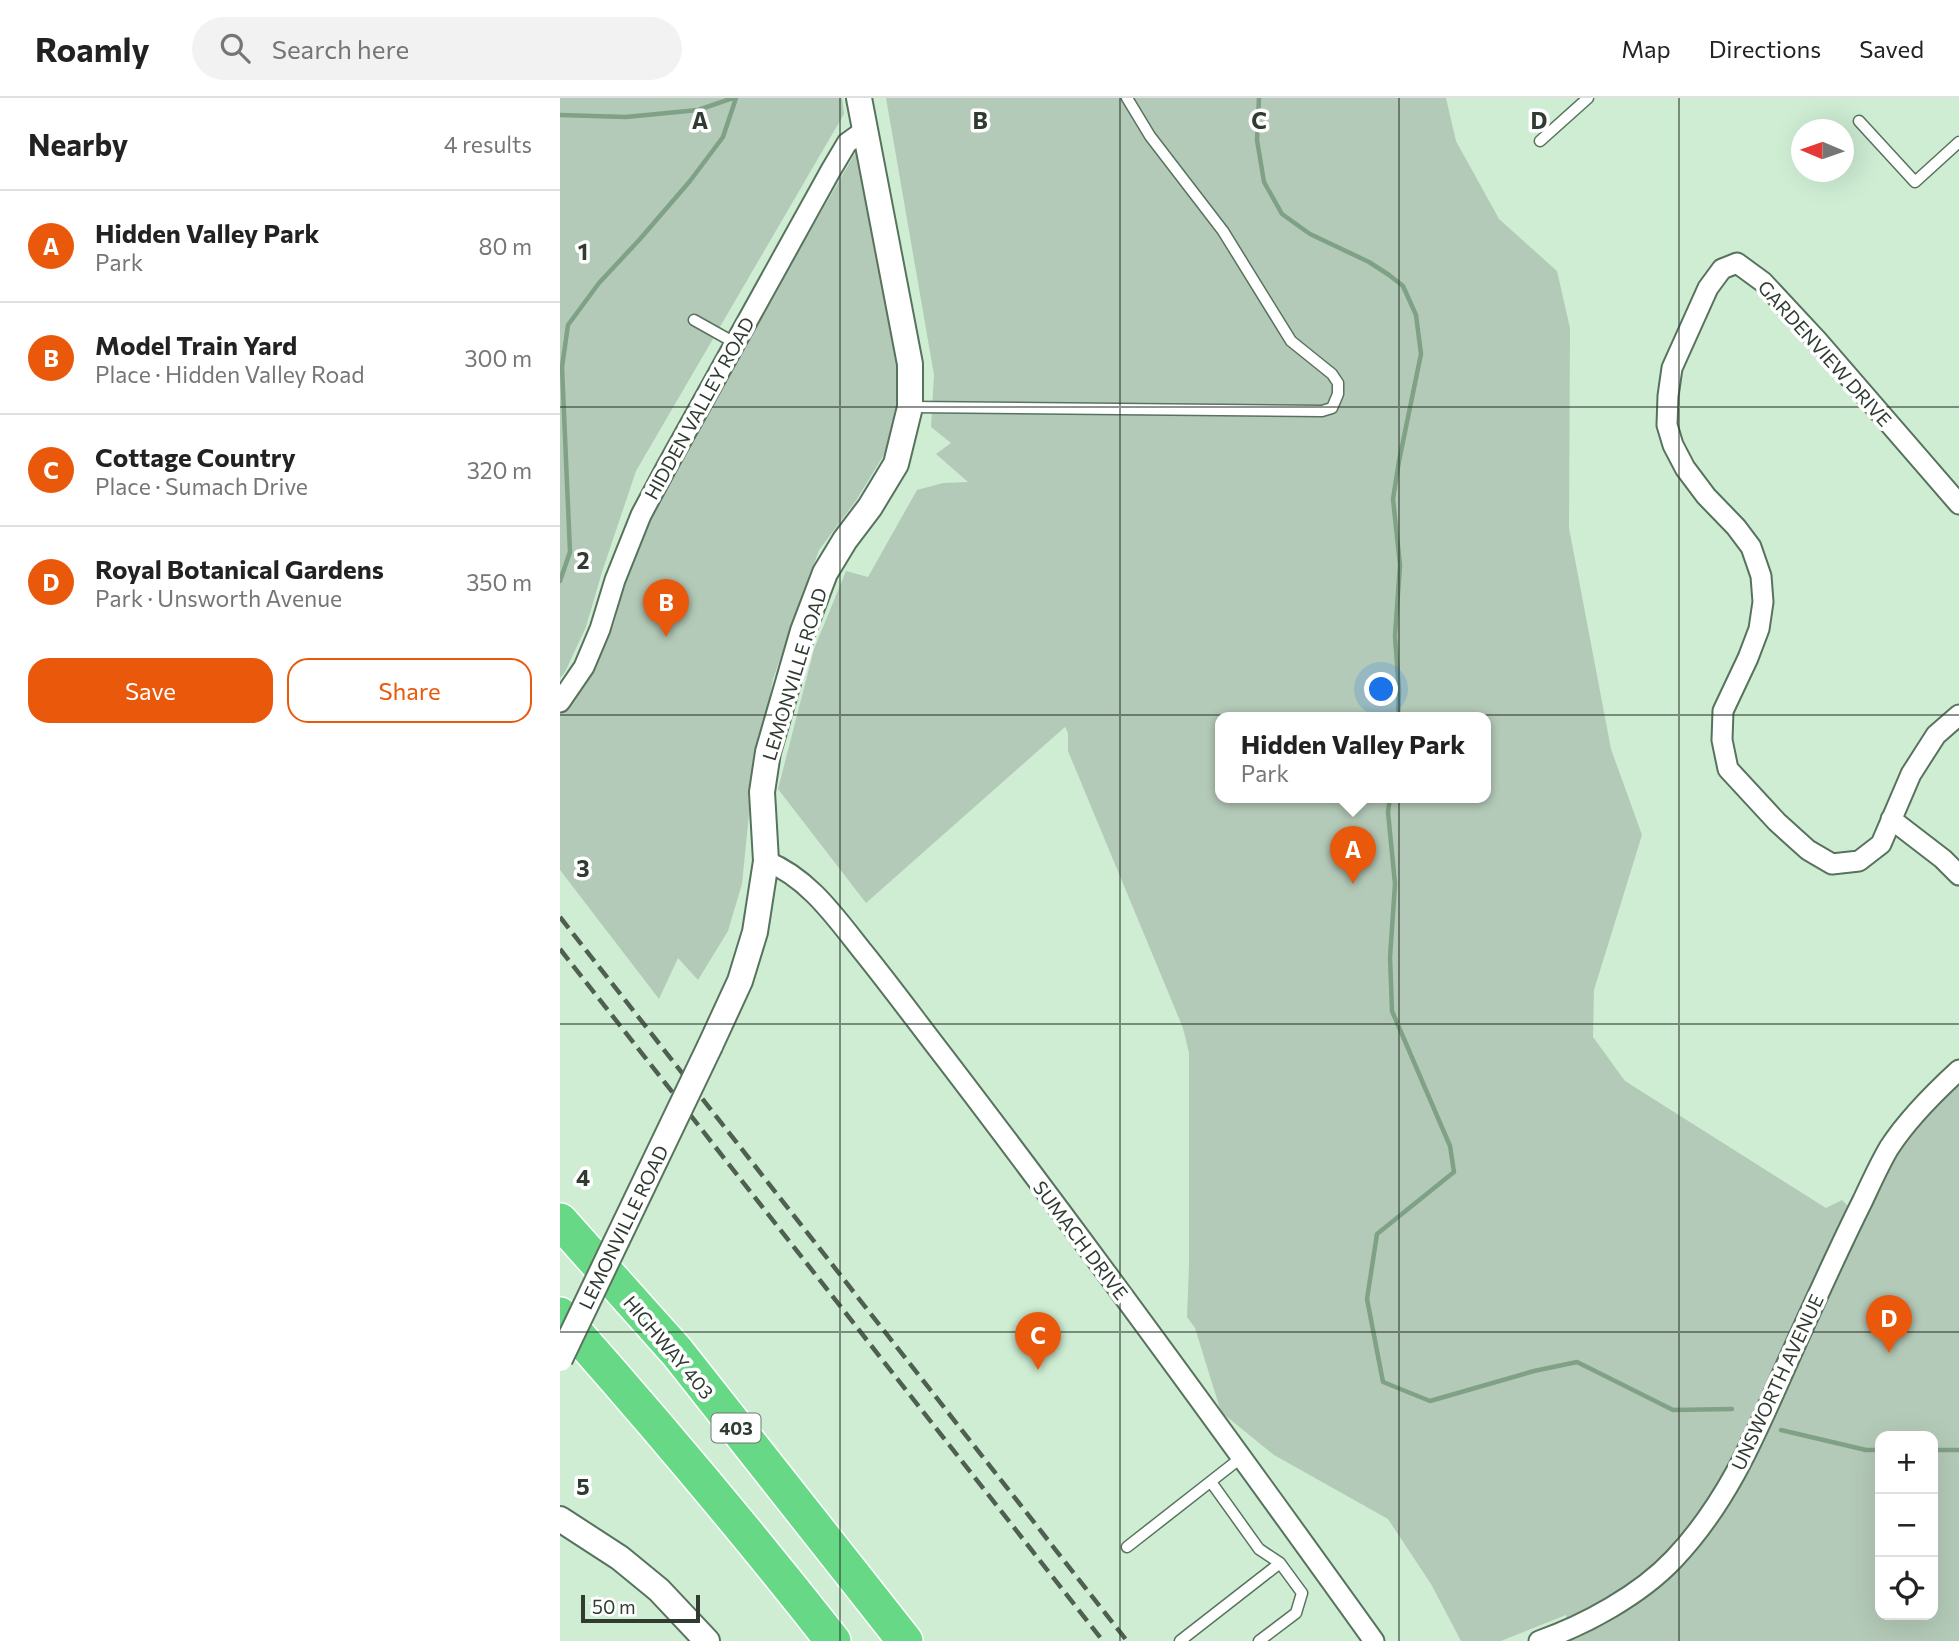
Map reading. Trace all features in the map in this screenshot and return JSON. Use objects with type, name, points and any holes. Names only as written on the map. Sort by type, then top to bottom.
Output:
[{"type":"highway","name":"HIGHWAY 403","points":[[560,1221],[677,1352],[905,1641]]},
{"type":"highway","points":[[560,1315],[750,1536],[833,1641]]},
{"type":"street","name":"LEMONVILLE ROAD","points":[[560,1359],[740,981],[755,932],[766,861],[762,792],[768,752],[803,631],[825,573],[896,464],[910,407],[911,364],[859,98]]},
{"type":"street","name":"HIDDEN VALLEY ROAD","points":[[560,702],[584,667],[641,515],[833,166],[848,143],[865,130]]},
{"type":"street","name":"GARDENVIEW DRIVE","points":[[1959,504],[1763,282],[1737,263],[1722,269],[1708,288],[1672,368],[1667,425],[1673,445],[1685,468],[1706,496],[1744,537],[1751,547],[1761,576],[1763,602],[1759,629],[1723,710],[1722,740],[1728,769],[1777,822],[1808,850],[1832,864],[1859,861],[1881,844],[1911,774],[1936,735],[1959,715]]},
{"type":"street","points":[[1891,819],[1943,859],[1959,875]]},
{"type":"street","name":"SUMACH DRIVE","points":[[766,861],[779,866],[820,898],[876,967],[1011,1144],[1374,1641]]},
{"type":"street","name":"UNSWORTH AVENUE","points":[[1552,1639],[1612,1606],[1649,1581],[1673,1560],[1706,1522],[1742,1463],[1837,1251],[1889,1148],[1930,1096],[1959,1070]]},
{"type":"street","points":[[560,1519],[620,1558],[659,1590],[707,1641]]},
{"type":"lane","points":[[910,407],[1322,411],[1332,408],[1338,394],[1338,383],[1332,374],[1291,341],[1223,231],[1150,136],[1127,98]]},
{"type":"lane","points":[[1540,141],[1588,98]]},
{"type":"lane","points":[[1859,121],[1915,182],[1959,142]]},
{"type":"lane","points":[[694,320],[735,343]]},
{"type":"lane","points":[[1127,1547],[1242,1457]]},
{"type":"lane","points":[[1212,1482],[1259,1549],[1280,1563],[1302,1593],[1296,1613],[1259,1641]]},
{"type":"lane","points":[[1180,1641],[1280,1563]]},
{"type":"green space","points":[[560,98],[842,98],[844,114],[636,471],[586,627],[560,678]]},
{"type":"green space","points":[[886,98],[1446,98],[1456,141],[1499,219],[1557,271],[1570,328],[1569,528],[1611,749],[1642,835],[1594,990],[1593,1037],[1625,1081],[1826,1208],[1842,1200],[1851,1209],[1959,1071],[1959,1641],[1570,1641],[1566,1615],[1501,1641],[1461,1641],[1431,1584],[1388,1519],[1274,1455],[1221,1412],[1195,1328],[1187,1317],[1189,1053],[1183,1028],[1068,751],[1068,733],[1065,727],[866,903],[778,789],[814,649],[846,571],[868,577],[917,490],[943,483],[968,482],[936,454],[951,443],[931,427],[934,375]]},
{"type":"green space","points":[[858,148],[896,322],[904,402],[890,445],[855,502],[819,550],[773,679],[750,804],[742,884],[728,931],[698,980],[678,958],[659,999],[560,870],[560,715],[593,669],[614,624],[623,590],[648,521]]},
{"type":"waterway","points":[[560,115],[626,117],[698,110],[733,98]]},
{"type":"waterway","points":[[560,581],[570,552],[562,367],[568,325],[599,283],[690,181],[723,137],[736,98]]},
{"type":"waterway","points":[[1259,98],[1257,140],[1264,182],[1282,214],[1310,234],[1369,262],[1389,275],[1403,286],[1416,315],[1421,354],[1393,499],[1400,565],[1395,636],[1398,712]]},
{"type":"waterway","points":[[1389,803],[1395,884],[1390,957],[1392,1011],[1450,1146],[1454,1172],[1377,1234],[1367,1299],[1383,1382],[1430,1401],[1534,1371],[1577,1362],[1673,1410],[1732,1409]]},
{"type":"waterway","points":[[1781,1430],[1875,1450]]},
{"type":"waterway","points":[[1938,1450],[1959,1450]]},
{"type":"railway","points":[[560,917],[1127,1641]]},
{"type":"railway","points":[[560,949],[1103,1641]]},
{"type":"place","name":"Model Train Yard","points":[[666,637]]},
{"type":"place","name":"Hidden Valley Park","points":[[1353,884]]},
{"type":"place","name":"Royal Botanical Gardens","points":[[1889,1353]]},
{"type":"place","name":"Cottage Country","points":[[1038,1370]]}]
